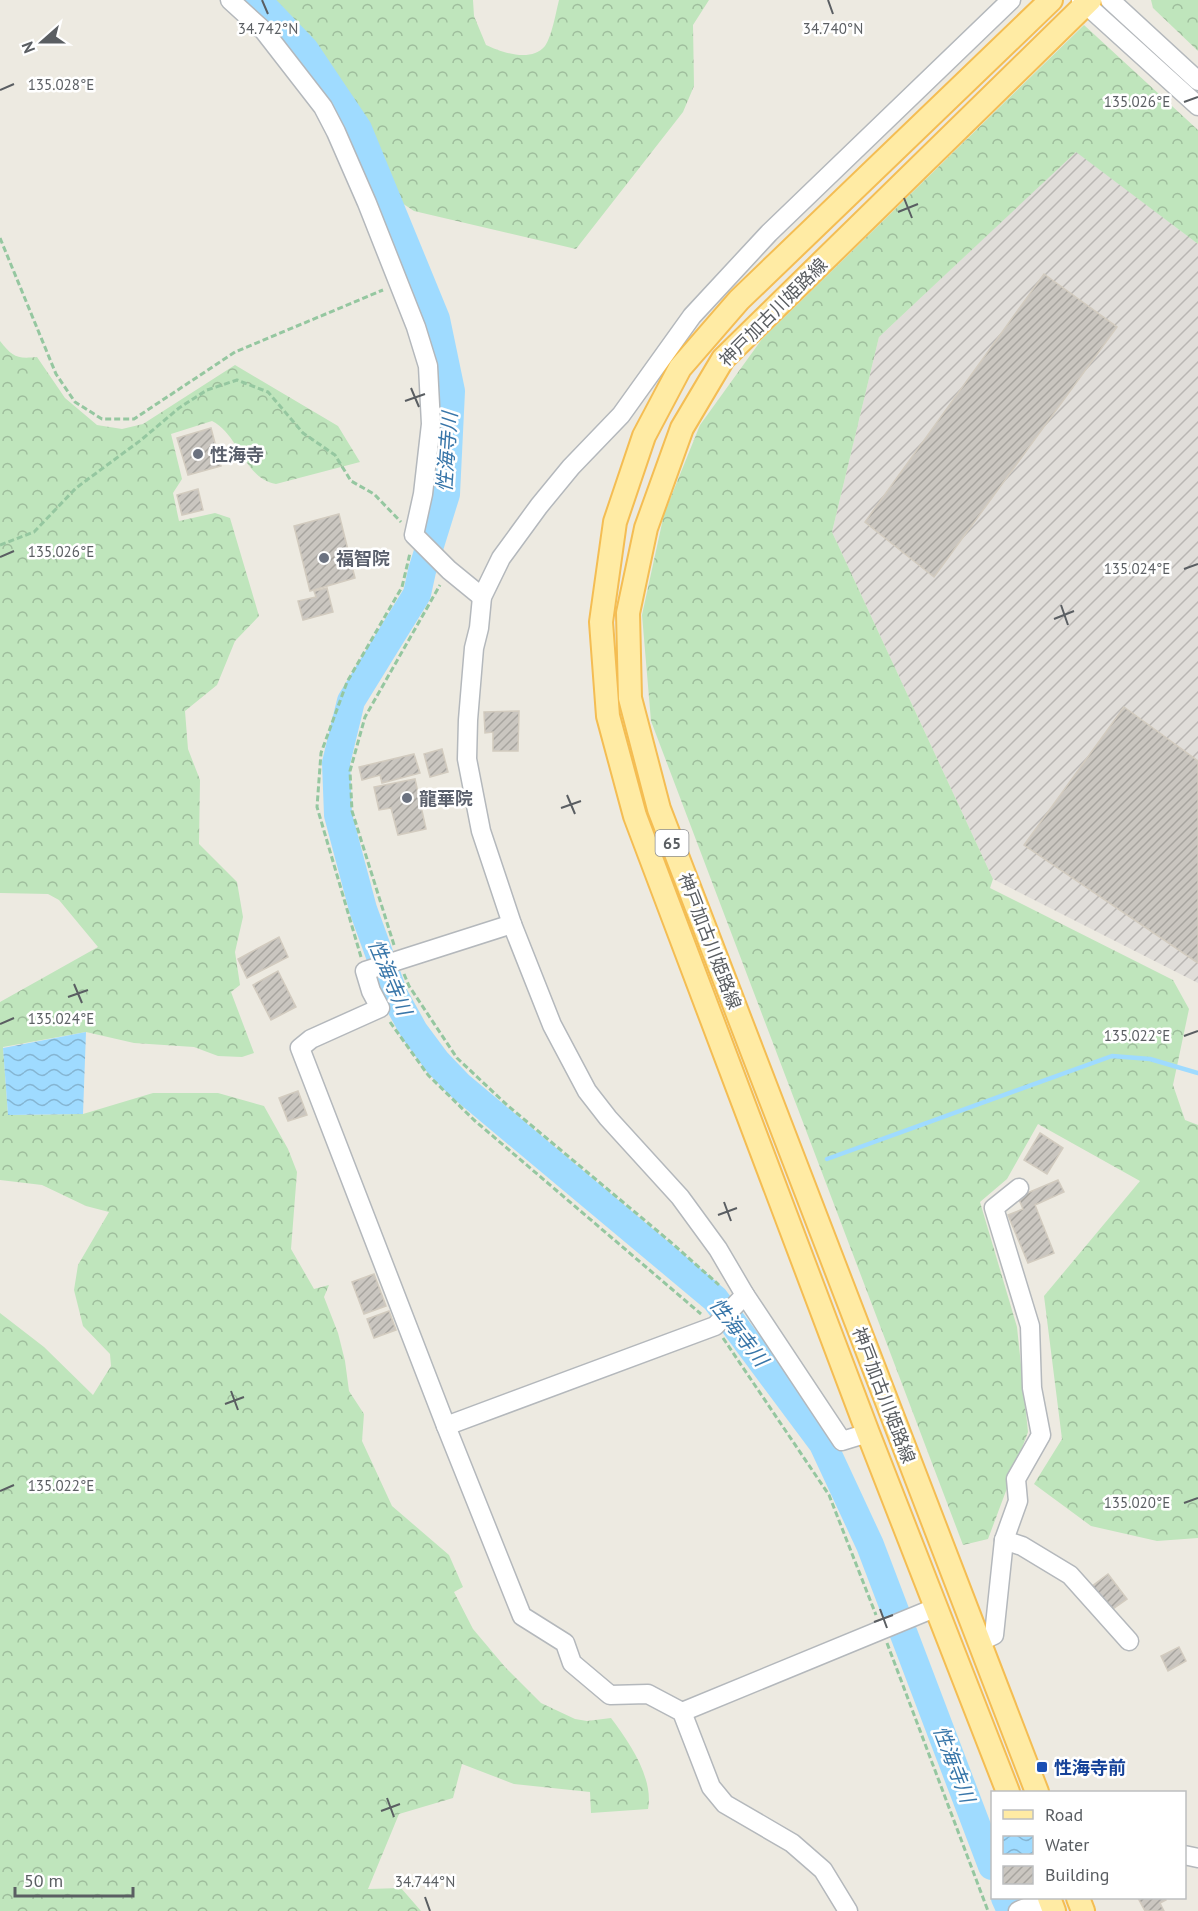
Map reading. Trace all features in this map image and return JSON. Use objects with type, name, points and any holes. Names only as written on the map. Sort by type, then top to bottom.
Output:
[{"type":"main road","name":"神戸加古川姫路線","points":[[1008,1791],[932,1609],[635,816],[608,716],[601,622],[615,522],[644,436],[680,368],[739,300],[1051,0]]},
{"type":"main road","name":"神戸加古川姫路線","points":[[1037,1791],[659,809],[630,698],[628,613],[646,528],[682,428],[723,358],[1086,1]]},
{"type":"street","points":[[230,0],[264,31],[322,106],[367,203],[416,327],[428,366],[431,424],[423,494],[414,535],[448,570],[482,597]]},
{"type":"street","points":[[868,1433],[842,1441],[742,1299],[718,1249],[680,1197],[608,1118],[587,1091],[552,1025],[512,924],[481,831],[467,759],[474,648],[479,628],[482,597],[501,558],[539,506],[594,441],[621,415],[692,316],[770,233],[1011,0]]},
{"type":"street","points":[[1110,0],[1198,81]]},
{"type":"street","points":[[1086,1],[1198,106]]},
{"type":"street","points":[[512,924],[365,971],[371,991],[380,1008],[311,1039],[300,1048],[522,1616],[565,1643],[572,1663],[610,1695],[648,1694],[682,1712],[711,1787],[725,1804],[792,1843],[823,1870],[849,1911]]},
{"type":"street","points":[[979,1642],[994,1635],[1004,1540],[1018,1501],[1016,1479],[1041,1435],[1032,1388],[1030,1326],[994,1208],[1019,1188]]},
{"type":"street","points":[[446,1426],[715,1326],[742,1299]]},
{"type":"street","points":[[1004,1540],[1022,1546],[1070,1575],[1128,1641]]},
{"type":"street","points":[[682,1712],[932,1609]]},
{"type":"street","points":[[1018,1911],[1048,1902]]},
{"type":"path","points":[[0,238],[56,374],[75,402],[102,419],[134,419],[235,352],[399,284]]},
{"type":"path","points":[[0,545],[34,532],[76,488],[141,440],[179,408],[207,390],[237,380],[268,392],[303,433],[335,455],[351,481],[374,494],[414,535],[402,587],[347,682],[321,753],[317,807],[365,971]]},
{"type":"path","points":[[448,570],[365,717],[350,771],[352,812],[398,959],[409,986],[457,1058],[507,1105],[672,1244],[742,1299]]},
{"type":"path","points":[[380,1008],[428,1075],[474,1120],[715,1326],[829,1495],[988,1911]]},
{"type":"shaded area","points":[[1076,151],[1198,244],[1198,983],[993,879],[832,532],[879,337]]},
{"type":"green space","points":[[273,0],[473,0],[474,16],[486,45],[508,53],[524,55],[539,51],[545,46],[552,30],[559,0],[709,0],[693,25],[694,86],[683,112],[576,249],[414,211],[402,203],[357,104],[289,14]]},
{"type":"green space","points":[[1151,0],[1198,0],[1198,51],[1153,8]]},
{"type":"green space","points":[[1084,25],[1198,130],[1198,244],[1076,152],[879,337],[832,532],[993,879],[990,888],[1173,980],[1189,1009],[1173,1085],[1185,1120],[1198,1125],[1198,1538],[1157,1541],[1091,1526],[1034,1484],[1062,1439],[1044,1296],[1140,1181],[1038,1124],[1007,1179],[980,1202],[1017,1327],[1028,1432],[988,1539],[963,1545],[651,721],[642,615],[664,514],[700,425],[762,339]]},
{"type":"green space","points":[[0,341],[8,351],[16,356],[37,357],[65,398],[97,425],[122,429],[143,424],[235,365],[338,426],[360,462],[276,484],[256,474],[229,436],[212,421],[171,434],[182,479],[173,493],[179,521],[215,513],[230,518],[259,616],[235,641],[217,685],[185,711],[188,749],[200,780],[199,844],[237,882],[243,917],[235,952],[240,985],[231,992],[254,1053],[242,1057],[218,1056],[194,1047],[134,1043],[86,1032],[3,1047],[8,1115],[83,1114],[153,1093],[218,1093],[264,1106],[288,1149],[297,1172],[291,1249],[314,1289],[329,1285],[324,1297],[338,1333],[349,1391],[364,1414],[362,1441],[392,1506],[449,1555],[463,1587],[454,1592],[473,1629],[505,1667],[541,1703],[575,1719],[587,1721],[611,1718],[644,1773],[649,1797],[648,1809],[591,1813],[590,1792],[514,1784],[462,1764],[453,1798],[399,1814],[368,1889],[401,1888],[421,1911],[0,1911],[0,1313],[44,1347],[93,1395],[111,1366],[110,1354],[83,1326],[74,1290],[78,1265],[109,1212],[86,1206],[42,1185],[0,1180],[0,1002],[98,947],[59,900],[48,894],[0,893]]},
{"type":"water","points":[[86,1032],[83,1114],[8,1115],[3,1048]]},
{"type":"building","points":[[1044,274],[1117,327],[934,577],[865,522]]},
{"type":"building","points":[[211,428],[221,466],[188,475],[177,438]]},
{"type":"building","points":[[198,489],[203,510],[182,515],[177,495]]},
{"type":"building","points":[[339,514],[355,578],[310,591],[294,526]]},
{"type":"building","points":[[327,588],[333,612],[303,620],[298,601],[316,597],[314,591]]},
{"type":"building","points":[[1124,707],[1198,761],[1198,963],[1024,845]]},
{"type":"building","points":[[519,711],[518,751],[493,751],[493,732],[485,733],[484,712]]},
{"type":"building","points":[[442,749],[448,772],[430,777],[424,754]]},
{"type":"building","points":[[414,754],[420,773],[382,783],[380,775],[362,780],[359,767]]},
{"type":"building","points":[[415,779],[426,829],[398,835],[391,808],[379,810],[374,787]]},
{"type":"building","points":[[279,937],[288,957],[247,978],[238,959]]},
{"type":"building","points":[[278,971],[296,1007],[271,1020],[253,985]]},
{"type":"building","points":[[298,1091],[307,1115],[288,1121],[279,1098]]},
{"type":"building","points":[[1040,1133],[1063,1148],[1047,1174],[1024,1160]]},
{"type":"building","points":[[1058,1180],[1064,1192],[1035,1205],[1054,1253],[1028,1263],[1008,1215],[1023,1209],[1018,1197]]},
{"type":"building","points":[[374,1274],[386,1306],[364,1314],[352,1282]]},
{"type":"building","points":[[389,1311],[396,1330],[374,1338],[367,1319]]},
{"type":"building","points":[[1108,1574],[1127,1599],[1110,1611],[1091,1587]]},
{"type":"building","points":[[1179,1647],[1186,1661],[1168,1671],[1161,1656]]},
{"type":"building","points":[[1139,1899],[1166,1899],[1160,1903],[1164,1911],[1145,1911]]},
{"type":"waterway","name":"性海寺川","points":[[257,0],[305,50],[358,129],[436,319],[451,391],[446,494],[417,594],[351,701],[336,763],[338,815],[363,909],[394,995],[414,1031],[437,1062],[459,1085],[715,1299],[823,1444],[870,1545],[991,1863]]},
{"type":"waterway","points":[[827,1159],[1112,1056],[1150,1059],[1198,1073]]},
{"type":"waterway","name":"性海寺川","points":[[1005,1899],[1011,1911]]},
{"type":"place","name":"性海寺","points":[[198,454]]},
{"type":"place","name":"福智院","points":[[324,558]]},
{"type":"place","name":"龍華院","points":[[407,798]]},
{"type":"place","name":"性海寺前","points":[[1042,1767]]}]
